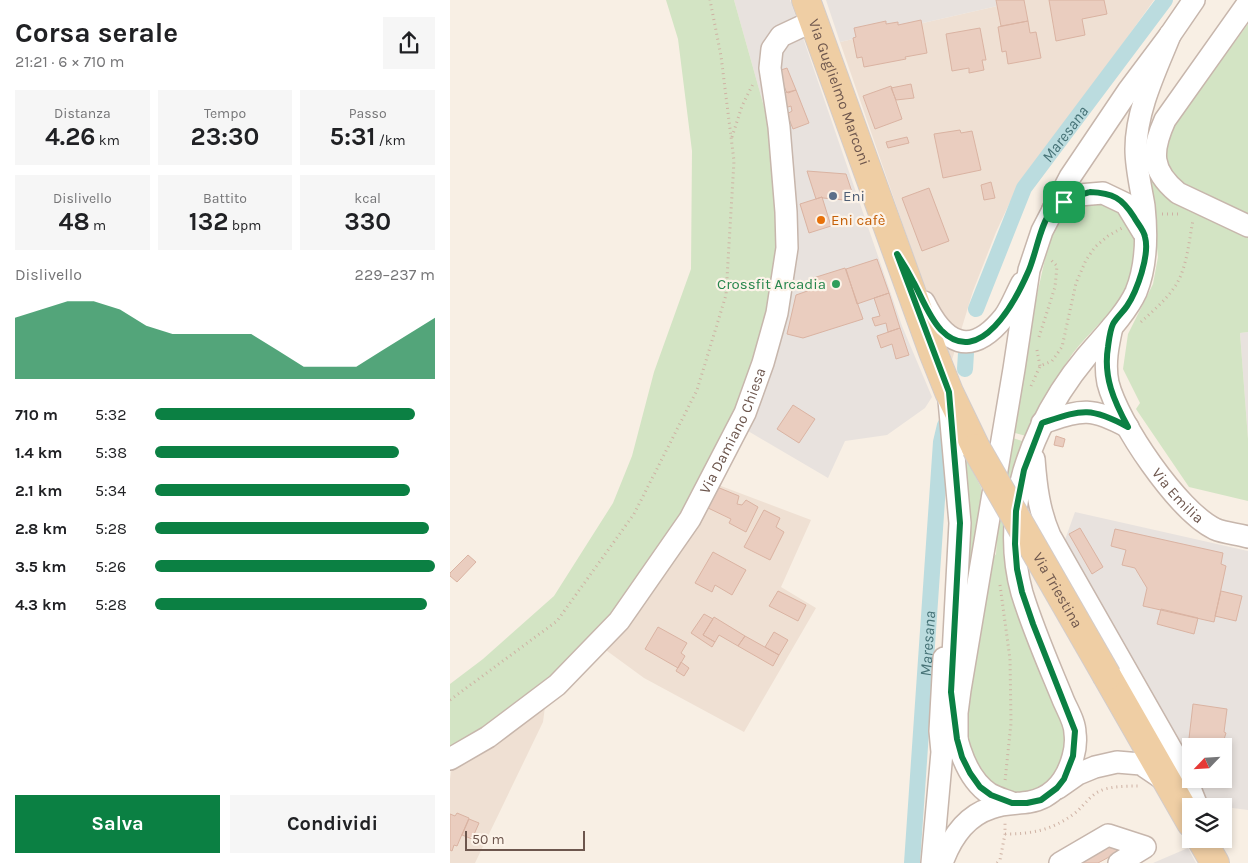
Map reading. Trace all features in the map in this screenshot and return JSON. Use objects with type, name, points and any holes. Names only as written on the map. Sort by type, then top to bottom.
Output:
[{"type":"main road","name":"Via Guglielmo Marconi","points":[[810,10],[933,352]]},
{"type":"main road","name":"Via Triestina","points":[[933,352],[949,392],[976,448],[1107,676],[1158,783],[1182,812]]},
{"type":"main road","points":[[1206,848],[1215,863]]},
{"type":"street","points":[[932,863],[952,731],[1029,270],[1042,231],[1070,177],[1091,143],[1194,0]]},
{"type":"street","points":[[1248,3],[1165,120],[1157,138],[1154,155],[1159,172],[1178,193],[1248,226]]},
{"type":"street","points":[[772,49],[781,36],[810,10]]},
{"type":"street","points":[[1057,788],[1064,779],[1073,756],[1075,731],[1022,592],[1017,569],[1015,544],[1016,511],[1024,470],[1042,423],[1069,377],[1126,308],[1135,292],[1145,256],[1144,209],[1136,148],[1140,121],[1149,90],[1170,34]]},
{"type":"street","name":"Via Damiano Chiesa","points":[[450,760],[488,737],[557,686],[619,621],[690,520],[745,413],[763,363],[777,312],[787,248],[786,212],[778,127],[770,68],[772,49]]},
{"type":"street","points":[[1053,209],[1079,195],[1103,193],[1126,204],[1145,237]]},
{"type":"street","points":[[897,254],[940,329],[952,338],[962,342],[976,341],[987,334],[1004,316],[1029,270]]},
{"type":"street","name":"Via Emilia","points":[[1113,324],[1106,370],[1114,400],[1154,470],[1190,510],[1215,529],[1248,537]]},
{"type":"street","points":[[949,392],[960,523],[951,692],[952,731],[970,773],[980,787],[1008,811]]},
{"type":"street","points":[[1042,423],[1074,412],[1094,412],[1111,417],[1128,427]]},
{"type":"street","points":[[1034,446],[1036,493],[1047,528],[1182,768],[1194,798]]},
{"type":"street","points":[[952,731],[940,732],[956,473]]},
{"type":"street","points":[[942,863],[953,839],[965,823],[979,813],[992,807],[1008,811],[1027,803],[1041,800],[1078,774],[1095,767],[1116,762],[1141,764],[1158,783]]},
{"type":"street","points":[[1060,863],[1108,835],[1145,847],[1119,863]]},
{"type":"street","points":[[1214,848],[1220,863]]},
{"type":"path","points":[[450,700],[557,621],[634,514],[697,390],[726,295],[734,161],[721,56],[710,0]]},
{"type":"path","points":[[731,138],[742,106],[772,49]]},
{"type":"path","points":[[1154,215],[1177,214],[1200,222]]},
{"type":"path","points":[[1140,322],[1162,302],[1176,284],[1184,264],[1193,219]]},
{"type":"path","points":[[1005,834],[1030,834],[1055,825],[1075,813],[1091,796],[1106,789],[1158,783]]},
{"type":"path","points":[[997,863],[1000,860],[1008,811]]},
{"type":"shaded area","points":[[734,0],[790,0],[902,326],[932,397],[925,408],[887,435],[845,441],[828,478],[748,431],[741,429],[775,146]]},
{"type":"shaded area","points":[[826,0],[1024,0],[840,42]]},
{"type":"shaded area","points":[[1024,0],[1154,0],[1010,202],[973,291],[952,360],[934,315],[840,42]]},
{"type":"shaded area","points":[[1248,332],[1248,439],[1240,333]]},
{"type":"shaded area","points":[[715,481],[721,486],[811,520],[781,587],[816,608],[744,732],[644,678],[603,648]]},
{"type":"shaded area","points":[[1075,512],[1248,551],[1248,810],[1232,808],[1232,798],[1197,798],[1192,788],[1232,788],[1232,738],[1182,738],[1182,771],[1058,559]]},
{"type":"shaded area","points":[[546,699],[543,722],[475,863],[450,863],[450,779],[453,759]]},
{"type":"shaded area","points":[[1188,848],[1196,863],[1153,863]]},
{"type":"green space","points":[[666,0],[734,0],[775,146],[785,290],[757,398],[610,642],[450,761],[450,684],[483,659],[554,596],[613,503],[632,456],[654,372],[691,269],[692,151],[678,39]]},
{"type":"green space","points":[[1248,24],[1248,332],[1240,333],[1248,439],[1248,501],[1189,487],[1136,409],[1140,403],[1123,369],[1128,334],[1153,284],[1158,257],[1147,155],[1165,153],[1170,130]]},
{"type":"green space","points":[[1096,202],[1117,210],[1124,217],[1133,232],[1135,250],[1128,286],[1114,307],[1079,345],[1066,363],[1026,436],[1011,432],[1033,315],[1050,241],[1056,228],[1067,215],[1081,206]]},
{"type":"green space","points":[[1013,438],[1025,442],[1006,521],[1070,733],[1065,763],[1047,785],[1028,793],[999,791],[981,777],[967,742],[967,700],[991,560],[996,554],[998,521]]},
{"type":"green space","points":[[965,457],[981,487],[981,495],[964,610],[963,459]]},
{"type":"building","points":[[996,0],[1024,0],[1028,21],[1001,26]]},
{"type":"building","points":[[1049,0],[1104,0],[1107,14],[1082,19],[1085,35],[1056,41]]},
{"type":"building","points":[[921,20],[927,53],[864,67],[862,57],[857,58],[853,38],[856,37],[854,28],[886,21],[886,24],[898,22],[898,25]]},
{"type":"building","points":[[1028,21],[1030,33],[1036,32],[1041,58],[1008,64],[1006,51],[1002,52],[998,27]]},
{"type":"building","points":[[980,28],[986,60],[982,60],[984,70],[969,73],[969,68],[952,71],[946,34]]},
{"type":"building","points":[[787,68],[796,90],[788,93],[778,71]]},
{"type":"building","points":[[911,84],[914,98],[896,100],[891,88]]},
{"type":"building","points":[[891,86],[902,119],[875,129],[863,96]]},
{"type":"building","points":[[796,90],[809,123],[793,129],[787,114],[792,111],[791,106],[785,108],[780,94]]},
{"type":"building","points":[[960,130],[961,133],[972,131],[981,170],[943,178],[934,134]]},
{"type":"building","points":[[907,137],[909,143],[888,148],[886,142]]},
{"type":"building","points":[[807,171],[846,174],[855,201],[822,197],[816,199]]},
{"type":"building","points":[[991,182],[995,198],[984,200],[981,185]]},
{"type":"building","points":[[929,188],[949,241],[922,251],[902,198]]},
{"type":"building","points":[[822,197],[831,226],[809,233],[800,204]]},
{"type":"building","points":[[877,259],[889,293],[857,304],[846,269]]},
{"type":"building","points":[[845,268],[863,319],[803,338],[787,334],[796,295],[813,289],[810,279]]},
{"type":"building","points":[[889,293],[900,328],[888,332],[886,323],[875,326],[872,318],[880,316],[874,298]]},
{"type":"building","points":[[900,328],[909,355],[896,359],[892,344],[881,348],[877,336]]},
{"type":"building","points":[[793,405],[815,419],[799,443],[777,429]]},
{"type":"building","points":[[1056,436],[1065,439],[1063,447],[1054,445]]},
{"type":"building","points":[[717,487],[739,496],[737,504],[742,505],[746,500],[758,507],[746,532],[729,523],[731,519],[706,507]]},
{"type":"building","points":[[764,510],[780,518],[776,527],[784,532],[770,560],[744,547]]},
{"type":"building","points":[[1080,528],[1103,567],[1092,574],[1069,534]]},
{"type":"building","points":[[1115,529],[1223,553],[1221,564],[1226,566],[1214,622],[1143,606],[1147,588],[1135,568],[1122,565],[1126,550],[1111,546]]},
{"type":"building","points":[[713,552],[746,570],[732,595],[715,585],[712,592],[695,583]]},
{"type":"building","points":[[468,555],[476,562],[457,582],[450,576],[450,573]]},
{"type":"building","points":[[778,591],[806,605],[798,621],[769,606]]},
{"type":"building","points":[[1221,591],[1242,596],[1236,621],[1215,616]]},
{"type":"building","points":[[1161,609],[1198,618],[1194,634],[1157,624]]},
{"type":"building","points":[[704,614],[713,619],[703,635],[715,642],[712,647],[691,633]]},
{"type":"building","points":[[714,617],[745,636],[738,646],[719,635],[715,642],[703,635]]},
{"type":"building","points":[[658,627],[687,643],[681,653],[685,656],[678,668],[645,649]]},
{"type":"building","points":[[774,632],[788,640],[779,655],[765,647]]},
{"type":"building","points":[[745,636],[779,655],[773,666],[738,646]]},
{"type":"building","points":[[681,662],[689,668],[684,676],[676,671]]},
{"type":"building","points":[[1193,704],[1227,709],[1224,738],[1189,738]]},
{"type":"building","points":[[457,813],[469,818],[457,846],[454,845],[452,851],[450,850],[450,814],[455,816]]},
{"type":"building","points":[[469,819],[479,823],[472,839],[462,835]]},
{"type":"building","points":[[1114,841],[1120,851],[1098,863],[1075,863]]},
{"type":"waterway","name":"Maresana","points":[[976,309],[1024,188],[1165,0]]},
{"type":"waterway","name":"Maresana","points":[[965,369],[966,353]]},
{"type":"waterway","name":"Maresana","points":[[912,863],[941,442],[945,425]]},
{"type":"place","name":"Eni","points":[[833,196]]},
{"type":"place","name":"Eni cafè","points":[[821,220]]},
{"type":"place","name":"Crossfit Arcadia","points":[[836,284]]},
{"type":"route","points":[[1090,192],[1103,193],[1115,197],[1126,204],[1145,237],[1145,256],[1135,292],[1126,308],[1113,324],[1108,348],[1106,370],[1108,383],[1114,400],[1128,427],[1111,417],[1094,412],[1074,412],[1042,423],[1024,470],[1016,511],[1015,544],[1017,569],[1022,592],[1033,624],[1075,731],[1073,756],[1064,779],[1052,794],[1041,800],[1027,803],[1012,803],[991,795],[980,787],[962,757],[957,739],[951,692],[960,523],[949,392],[897,254],[940,329],[952,338],[962,342],[976,341],[987,334],[1004,316],[1029,270],[1042,231],[1053,209],[1064,202],[1070,198],[1090,192]]}]
